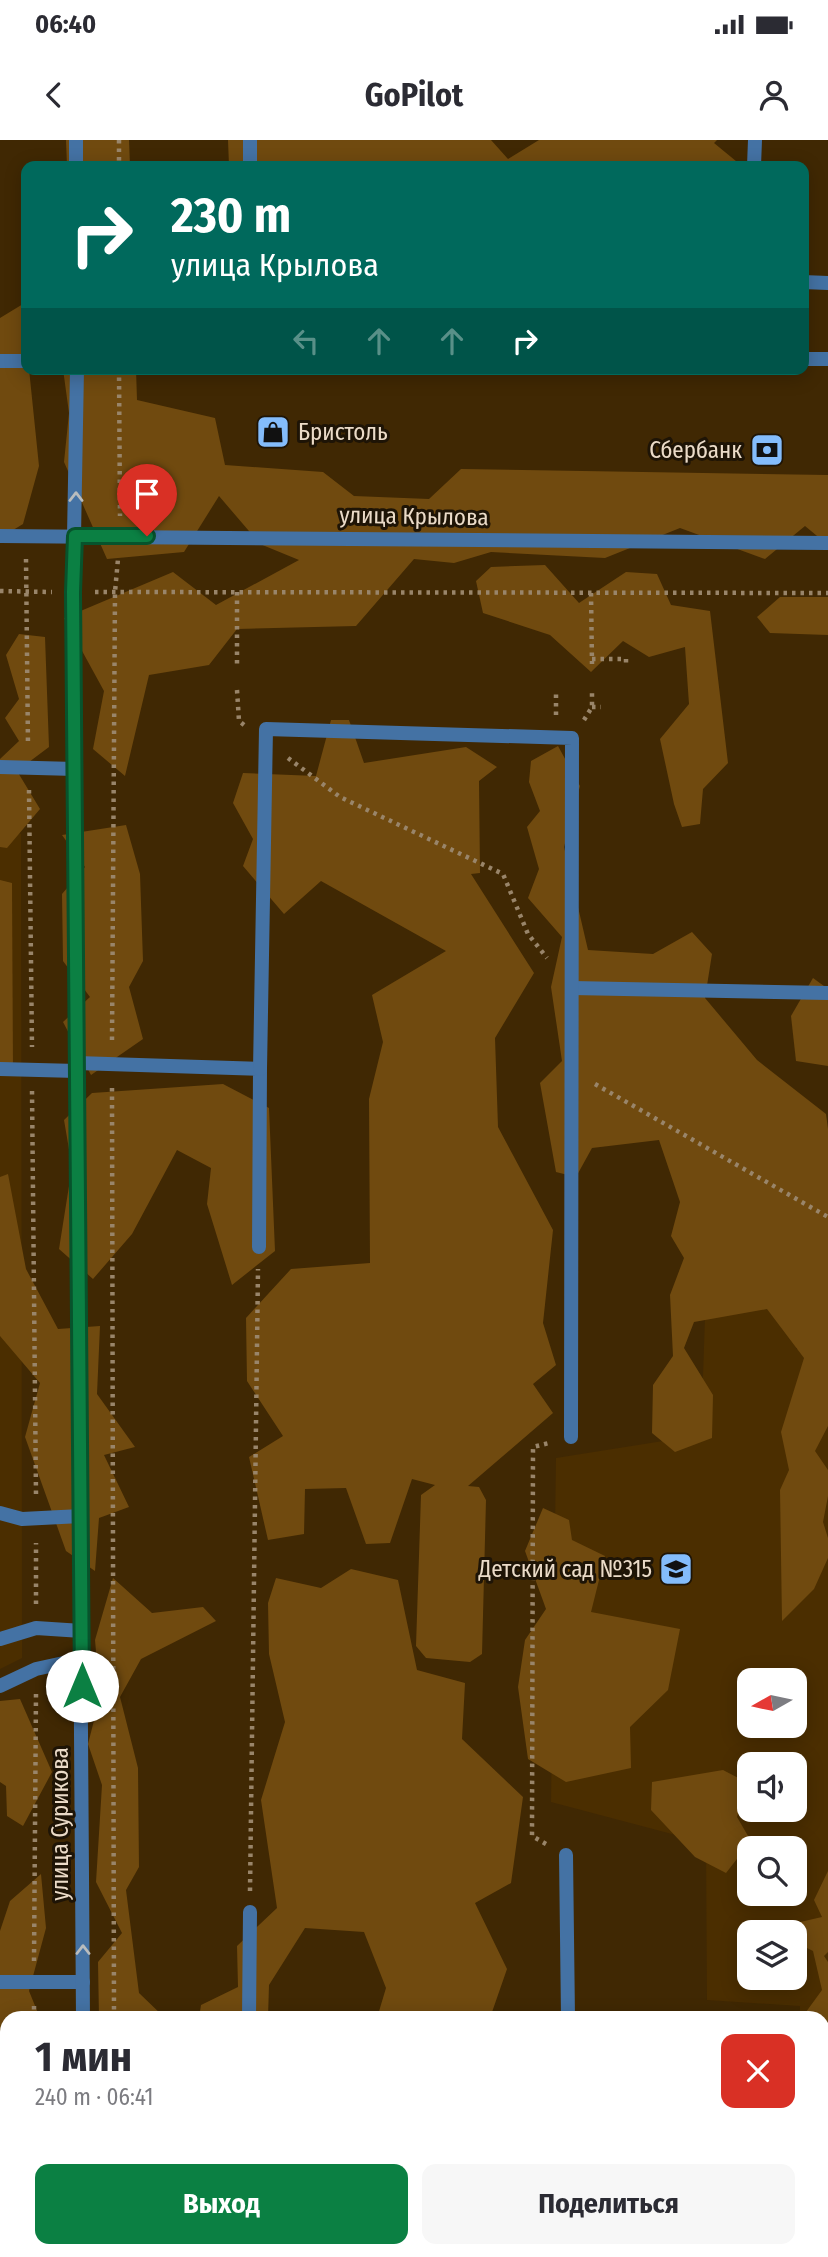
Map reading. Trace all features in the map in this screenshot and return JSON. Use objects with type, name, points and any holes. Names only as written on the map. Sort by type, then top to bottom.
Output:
[{"type":"street","points":[[76,140],[76,161]]},
{"type":"street","points":[[250,140],[250,161]]},
{"type":"street","points":[[754,161],[755,140]]},
{"type":"street","points":[[809,282],[828,283]]},
{"type":"street","points":[[809,359],[828,359]]},
{"type":"street","points":[[0,361],[21,361]]},
{"type":"street","name":"улица Сурикова","points":[[77,375],[73,592],[83,2011]]},
{"type":"street","name":"улица Крылова","points":[[0,536],[828,543]]},
{"type":"street","points":[[259,1247],[266,729],[572,738],[571,1437]]},
{"type":"street","points":[[0,767],[75,769]]},
{"type":"street","points":[[572,988],[828,993]]},
{"type":"street","points":[[0,1069],[32,1070],[112,1065],[260,1069]]},
{"type":"street","points":[[0,1513],[22,1519],[81,1516]]},
{"type":"street","points":[[0,1639],[36,1628],[82,1631]]},
{"type":"street","points":[[0,1686],[36,1669],[82,1659]]},
{"type":"street","points":[[566,1855],[568,2011]]},
{"type":"street","points":[[249,2011],[250,1912]]},
{"type":"street","points":[[0,1982],[83,1982]]},
{"type":"path","points":[[118,140],[119,161]]},
{"type":"path","points":[[114,2011],[112,1065],[115,592],[120,536],[119,375]]},
{"type":"path","points":[[26,536],[36,1628]]},
{"type":"path","points":[[0,591],[828,593]]},
{"type":"path","points":[[237,592],[237,667]]},
{"type":"path","points":[[592,593],[592,662],[626,659],[626,664]]},
{"type":"path","points":[[237,690],[239,721],[340,797],[503,874],[528,934]]},
{"type":"path","points":[[592,707],[601,707]]},
{"type":"path","points":[[572,1071],[828,1217]]},
{"type":"path","points":[[250,1912],[259,1247]]},
{"type":"path","points":[[566,1855],[532,1836],[533,1447],[571,1437]]},
{"type":"path","points":[[34,2011],[36,1669]]},
{"type":"shaded area","points":[[66,140],[129,140],[130,161],[67,161]]},
{"type":"shaded area","points":[[228,140],[491,140],[508,159],[539,140],[717,140],[714,143],[736,161],[229,161]]},
{"type":"shaded area","points":[[21,305],[21,375],[30,375],[39,466],[23,524],[0,538],[0,318]]},
{"type":"shaded area","points":[[64,375],[136,375],[137,400],[215,418],[225,465],[323,472],[354,496],[429,499],[461,469],[828,475],[828,545],[805,526],[765,559],[680,528],[605,558],[491,552],[454,563],[414,559],[356,626],[237,629],[209,665],[149,675],[125,776],[93,749],[104,691],[64,618],[173,572],[216,605],[299,560],[260,544],[219,496],[184,552],[107,559],[64,462],[69,413]]},
{"type":"shaded area","points":[[545,565],[579,603],[626,572],[657,574],[671,605],[710,611],[728,763],[703,789],[700,824],[682,827],[674,804],[660,739],[689,704],[685,647],[649,657],[623,641],[591,672],[550,635],[483,613],[476,581],[491,567]]},
{"type":"shaded area","points":[[780,597],[828,597],[828,635],[770,633],[757,617]]},
{"type":"shaded area","points":[[19,634],[45,637],[49,747],[17,771],[40,809],[7,848],[0,847],[0,759],[19,741],[5,718],[19,699],[6,655]]},
{"type":"shaded area","points":[[331,720],[349,720],[364,763],[466,747],[497,767],[479,781],[480,873],[471,874],[534,973],[495,1038],[498,1127],[553,1230],[543,1323],[556,1365],[533,1384],[553,1413],[468,1486],[479,1487],[486,1500],[482,1654],[470,1662],[426,1658],[416,1646],[421,1495],[435,1485],[412,1479],[390,1543],[366,1544],[346,1488],[305,1489],[304,1534],[268,1540],[249,1457],[283,1436],[247,1381],[246,1318],[291,1269],[370,1263],[369,1099],[383,1042],[372,995],[446,951],[321,881],[284,914],[243,866],[253,839],[233,803],[243,773],[316,776]]},
{"type":"shaded area","points":[[558,746],[580,786],[564,847],[588,950],[653,954],[692,932],[712,954],[705,998],[757,1060],[826,1114],[828,1426],[815,1451],[828,1470],[828,1496],[823,1522],[828,1538],[828,1558],[814,1589],[782,1621],[780,1490],[789,1470],[781,1432],[804,1358],[767,1309],[694,1322],[684,1348],[713,1395],[712,1438],[675,1452],[652,1433],[653,1385],[673,1356],[670,1295],[684,1258],[671,1236],[680,1202],[659,1140],[592,1148],[576,1177],[556,1172],[540,1083],[562,1061],[551,987],[562,937],[528,898],[539,869],[527,827],[540,811],[529,782],[531,761]]},
{"type":"shaded area","points":[[0,824],[21,834],[22,1658],[0,1669]]},
{"type":"shaded area","points":[[126,825],[140,874],[143,961],[129,987],[143,1039],[91,1075],[63,1022],[90,997],[63,961],[62,894],[85,867],[62,835]]},
{"type":"shaded area","points":[[0,880],[12,883],[13,1073],[0,1074]]},
{"type":"shaded area","points":[[813,978],[828,989],[828,1066],[796,1061],[791,1016]]},
{"type":"shaded area","points":[[223,1084],[269,1108],[275,1251],[232,1285],[207,1204],[211,1168],[177,1150],[132,1234],[93,1279],[59,1249],[72,1167],[64,1120],[92,1093]]},
{"type":"shaded area","points":[[8,1174],[26,1269],[58,1329],[100,1326],[97,1394],[135,1447],[104,1455],[129,1507],[99,1518],[95,1571],[66,1551],[25,1437],[40,1383],[0,1336],[0,1177]]},
{"type":"shaded area","name":"Детский сад №315","points":[[706,1288],[796,1289],[796,1349],[828,1350],[828,2011],[800,2011],[800,2006],[707,2000],[706,1843],[551,1802],[556,1458],[701,1435]]},
{"type":"shaded area","points":[[543,1508],[569,1520],[572,1540],[605,1556],[591,1612],[680,1629],[668,1690],[630,1727],[631,1768],[566,1782],[528,1759],[518,1687],[525,1640],[546,1609],[525,1551]]},
{"type":"shaded area","points":[[351,1569],[398,1580],[417,1670],[465,1683],[462,1739],[523,1797],[511,1883],[475,1903],[507,1969],[492,2011],[379,2011],[386,1988],[364,1932],[305,1928],[269,1985],[268,2011],[200,2011],[201,2005],[238,1987],[237,1946],[277,1908],[261,1800],[285,1722],[269,1654],[268,1603],[276,1578],[321,1588]]},
{"type":"shaded area","points":[[113,1578],[152,1613],[203,1607],[216,1621],[141,1659],[120,1697],[138,1768],[139,1867],[126,1890],[139,1993],[158,2011],[99,2011],[98,1962],[122,1933],[96,1882],[102,1785],[88,1744],[100,1697],[95,1640]]},
{"type":"shaded area","points":[[20,1699],[52,1772],[23,1826],[7,1816],[6,1786],[0,1782],[0,1701]]},
{"type":"shaded area","points":[[723,1770],[737,1777],[737,1822],[740,1822],[748,1836],[737,1836],[737,1859],[726,1873],[695,1857],[651,1810],[652,1782]]},
{"type":"shaded area","points":[[828,1871],[828,1952],[824,1956],[828,1962],[828,2011],[807,2011],[822,1990],[813,1951],[807,1948],[807,1920],[822,1917],[814,1900]]},
{"type":"shaded area","points":[[41,1874],[46,1928],[29,1991],[37,2011],[0,2011],[0,1931],[10,1901]]},
{"type":"place","name":"Бристоль","points":[[273,432]]},
{"type":"place","name":"Сбербанк","points":[[767,450]]},
{"type":"place","name":"Детский сад №315","points":[[676,1569]]},
{"type":"route","points":[[82,1686],[73,592],[75,536],[147,536]]}]
